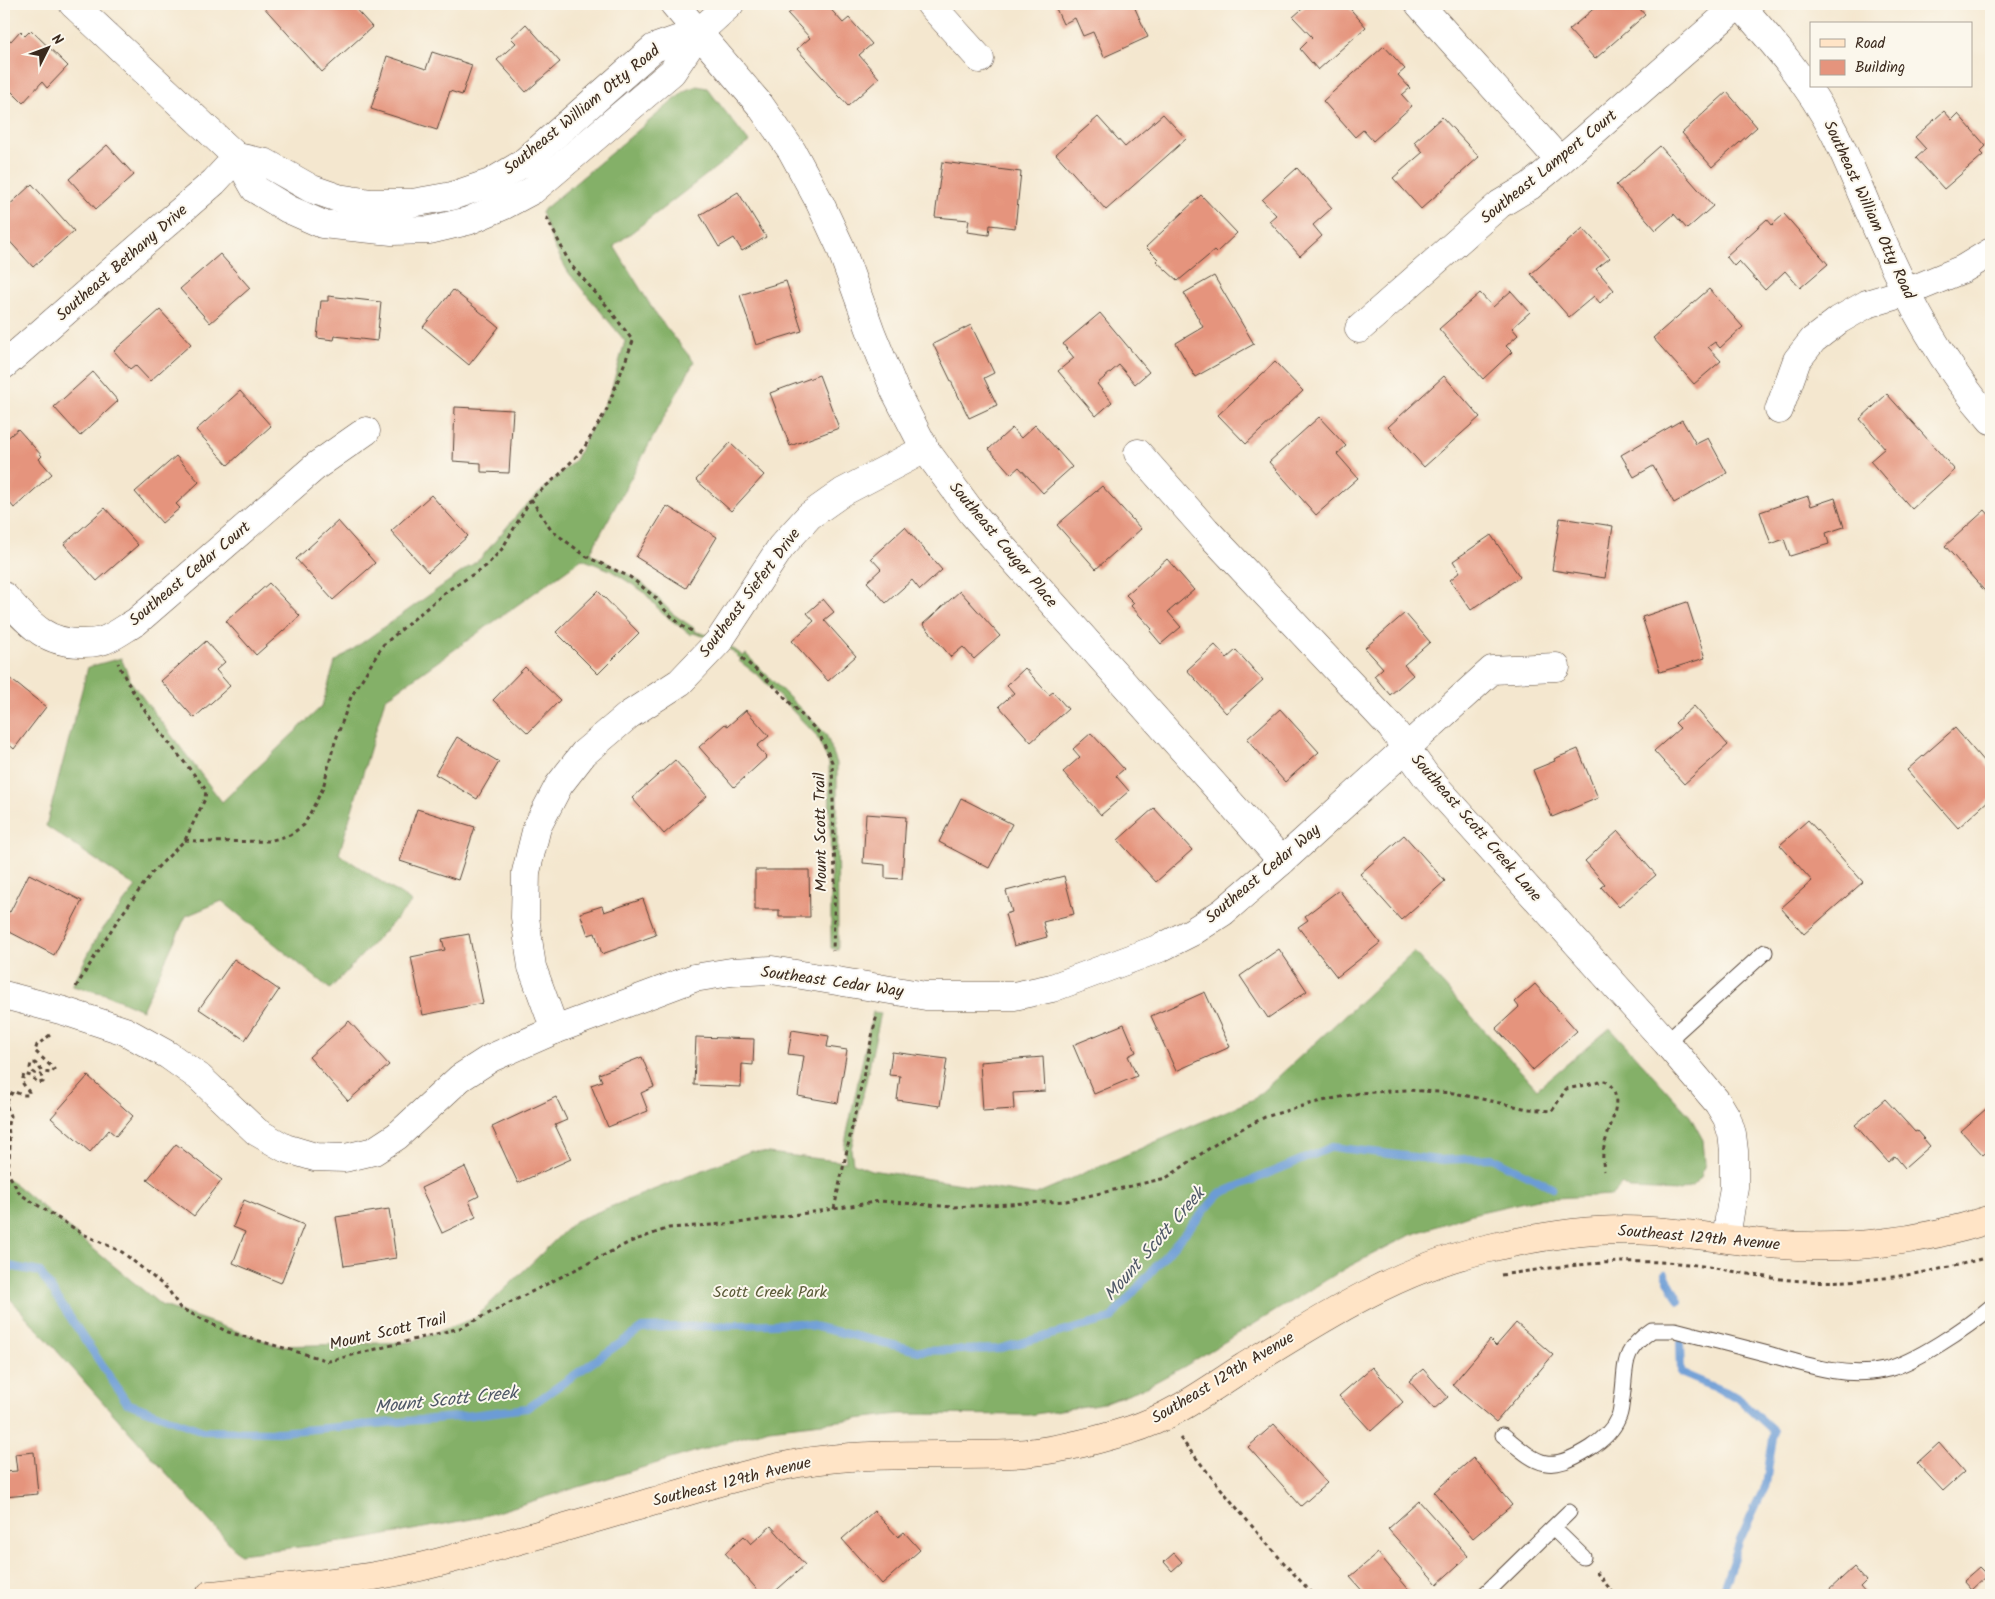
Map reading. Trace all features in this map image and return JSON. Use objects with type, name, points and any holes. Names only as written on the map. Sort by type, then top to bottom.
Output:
[{"type":"main road","name":"Southeast 129th Avenue","points":[[210,1595],[336,1589],[717,1483],[799,1463],[883,1454],[1012,1454],[1084,1443],[1131,1430],[1158,1419],[1189,1402],[1340,1307],[1396,1278],[1451,1257],[1526,1240],[1580,1232],[1622,1230],[1726,1238],[1773,1244],[1835,1246],[1904,1240],[1956,1230],[1991,1219]]},
{"type":"street","points":[[73,4],[237,157]]},
{"type":"street","name":"Southeast Cougar Place","points":[[674,4],[760,105],[792,151],[819,201],[840,246],[871,332],[895,391],[925,449],[973,514],[1282,861]]},
{"type":"street","name":"Southeast William Otty Road","points":[[237,157],[266,163],[312,189],[338,198],[371,203],[412,203],[452,196],[490,183],[522,164],[654,48],[699,32],[730,4]]},
{"type":"street","points":[[930,4],[980,59]]},
{"type":"street","points":[[1419,4],[1560,161]]},
{"type":"street","name":"Southeast William Otty Road","points":[[1739,4],[1794,70],[1833,130],[1854,173],[1890,259],[1924,327],[1954,375],[1991,420]]},
{"type":"street","name":"Southeast Lampert Court","points":[[1359,330],[1500,204],[1530,186],[1560,161],[1739,4]]},
{"type":"street","name":"Southeast Bethany Drive","points":[[4,365],[214,182],[237,157]]},
{"type":"street","points":[[1779,410],[1797,360],[1813,340],[1866,304],[1908,292],[1969,266],[1991,252]]},
{"type":"street","name":"Southeast Cedar Court","points":[[4,596],[26,621],[47,636],[65,643],[88,643],[108,639],[136,622],[316,466],[366,431]]},
{"type":"street","name":"Southeast Siefert Drive","points":[[555,1030],[532,967],[525,917],[526,872],[537,827],[559,785],[584,753],[629,715],[680,682],[718,641],[781,547],[808,516],[843,492],[925,449]]},
{"type":"street","name":"Southeast Scott Creek Lane","points":[[1138,452],[1206,530],[1360,692],[1391,727],[1426,776],[1666,1042],[1718,1103],[1727,1118],[1732,1134],[1735,1171],[1726,1238]]},
{"type":"street","name":"Southeast Cedar Way","points":[[4,995],[64,1011],[125,1031],[168,1055],[199,1077],[257,1132],[285,1148],[315,1157],[345,1158],[374,1151],[398,1136],[460,1078],[491,1058],[555,1030],[694,978],[731,972],[772,970],[926,996],[1014,996],[1052,988],[1160,948],[1192,932],[1223,912],[1282,861],[1492,670],[1556,667]]},
{"type":"lane","points":[[1666,1042],[1765,952]]},
{"type":"lane","points":[[1503,1435],[1529,1456],[1541,1462],[1556,1465],[1576,1457],[1595,1445],[1610,1432],[1619,1417],[1626,1362],[1632,1346],[1652,1330],[1675,1330],[1822,1369],[1858,1372],[1884,1370],[1910,1360],[1978,1318],[1991,1306]]},
{"type":"lane","points":[[1484,1595],[1569,1512]]},
{"type":"lane","points":[[1553,1528],[1583,1557]]},
{"type":"path","points":[[185,840],[208,842],[269,841],[290,835],[304,825],[323,788],[333,748],[351,697],[383,645],[447,591],[486,566],[502,549],[531,500],[559,475],[584,448],[607,409],[633,341],[607,306],[570,264],[542,206]]},
{"type":"path","points":[[531,500],[551,530],[587,557],[630,578],[656,598],[664,610],[682,626],[693,632]]},
{"type":"path","points":[[73,992],[115,924],[151,874],[185,840],[205,800],[206,790],[147,713],[128,684],[108,639]]},
{"type":"path","name":"Mount Scott Trail","points":[[742,658],[772,684],[819,732],[832,762],[835,880],[834,951]]},
{"type":"path","points":[[834,1209],[878,1006]]},
{"type":"path","name":"Mount Scott Trail","points":[[51,1035],[42,1039],[35,1051],[54,1069],[52,1073],[43,1072],[35,1063],[31,1063],[30,1068],[34,1073],[41,1075],[43,1082],[38,1083],[31,1076],[24,1074],[22,1082],[29,1095],[22,1095],[13,1091],[6,1103],[10,1116],[8,1124],[10,1146],[8,1173],[20,1194],[83,1234],[122,1252],[168,1289],[180,1308],[228,1332],[329,1360],[460,1328],[630,1242],[670,1228],[738,1223],[880,1201],[953,1207],[1066,1201],[1166,1178],[1226,1137],[1265,1117],[1312,1103],[1359,1093],[1407,1090],[1454,1093],[1528,1109],[1552,1111],[1566,1089],[1605,1081],[1612,1085],[1617,1099],[1603,1150],[1604,1171]]},
{"type":"path","points":[[1180,1438],[1291,1572],[1314,1595]]},
{"type":"path","points":[[1583,1557],[1615,1595]]},
{"type":"path","points":[[428,1595],[438,1593],[450,1587]]},
{"type":"green space","points":[[697,86],[707,88],[749,142],[614,246],[657,316],[694,362],[590,553],[643,583],[673,614],[694,628],[694,631],[720,639],[743,656],[746,654],[826,734],[837,763],[838,950],[831,948],[829,763],[816,735],[759,676],[739,661],[741,659],[719,641],[693,633],[691,635],[662,613],[644,592],[610,570],[582,559],[385,699],[339,854],[412,902],[330,989],[222,901],[186,916],[142,1010],[105,994],[72,986],[98,935],[136,887],[46,826],[88,667],[121,658],[131,682],[222,802],[322,706],[335,662],[480,559],[522,509],[575,460],[611,391],[625,341],[568,272],[555,248],[541,212],[686,90]]},
{"type":"green space","name":"Scott Creek Park","points":[[1414,952],[1537,1089],[1610,1028],[1690,1116],[1703,1140],[1705,1163],[1701,1177],[1692,1186],[1679,1191],[1630,1189],[1622,1184],[1612,1195],[1537,1199],[1472,1214],[1408,1236],[1346,1268],[1185,1366],[1146,1387],[1104,1403],[1029,1415],[900,1414],[769,1429],[477,1518],[359,1540],[239,1554],[4,1292],[4,1179],[10,1180],[161,1305],[280,1346],[411,1342],[475,1318],[575,1221],[751,1151],[846,1162],[844,1147],[873,1012],[881,1013],[851,1149],[853,1163],[871,1170],[1034,1195],[1254,1099]]},
{"type":"building","points":[[261,4],[351,4],[372,27],[322,72]]},
{"type":"building","points":[[800,4],[826,4],[843,23],[849,18],[872,44],[859,55],[879,78],[848,106],[797,49],[810,38],[788,14]]},
{"type":"building","points":[[1054,4],[1118,4],[1119,6],[1133,4],[1148,37],[1104,57],[1093,32],[1083,36],[1075,18],[1063,24]]},
{"type":"building","points":[[1308,4],[1346,4],[1366,27],[1318,70],[1300,49],[1312,37],[1293,17]]},
{"type":"building","points":[[1599,4],[1636,4],[1645,15],[1595,59],[1569,30]]},
{"type":"building","points":[[526,24],[560,62],[526,92],[497,60],[516,43],[511,38]]},
{"type":"building","points":[[31,30],[68,66],[47,88],[42,82],[23,103],[4,84],[4,35],[11,41],[20,31],[25,36]]},
{"type":"building","points":[[1384,46],[1405,69],[1398,75],[1410,88],[1402,95],[1412,106],[1373,141],[1363,130],[1355,137],[1323,101]]},
{"type":"building","points":[[432,52],[472,65],[462,95],[450,91],[437,130],[371,109],[387,56],[426,69]]},
{"type":"building","points":[[1727,92],[1757,127],[1712,167],[1682,133]]},
{"type":"building","points":[[1944,111],[1952,120],[1958,114],[1986,146],[1980,152],[1983,155],[1944,189],[1916,158],[1926,149],[1915,137]]},
{"type":"building","points":[[1163,114],[1186,139],[1106,210],[1056,154],[1098,117],[1125,147]]},
{"type":"building","points":[[1442,117],[1479,157],[1421,209],[1393,178],[1423,152],[1414,142]]},
{"type":"building","points":[[107,145],[134,175],[96,209],[69,179]]},
{"type":"building","points":[[1660,146],[1713,206],[1687,229],[1674,214],[1656,230],[1616,185]]},
{"type":"building","points":[[942,162],[1021,172],[1015,228],[990,225],[989,235],[967,232],[969,220],[935,217]]},
{"type":"building","points":[[1297,168],[1332,208],[1313,225],[1322,236],[1300,256],[1269,221],[1276,215],[1262,200]]},
{"type":"building","points":[[32,184],[74,231],[33,267],[4,235],[4,210]]},
{"type":"building","points":[[738,192],[766,237],[742,251],[734,238],[719,247],[700,215]]},
{"type":"building","points":[[1201,195],[1237,233],[1216,253],[1214,251],[1178,281],[1156,261],[1158,259],[1146,247]]},
{"type":"building","points":[[1784,214],[1828,264],[1800,288],[1785,271],[1765,290],[1739,261],[1734,266],[1726,256],[1767,219],[1772,225]]},
{"type":"building","points":[[1583,228],[1610,258],[1596,269],[1614,290],[1600,303],[1594,296],[1569,317],[1531,274]]},
{"type":"building","points":[[220,254],[250,288],[210,323],[180,289]]},
{"type":"building","points":[[1214,276],[1254,344],[1195,377],[1176,343],[1203,327],[1184,293]]},
{"type":"building","points":[[786,281],[802,331],[756,345],[740,295]]},
{"type":"building","points":[[1709,289],[1743,327],[1720,348],[1715,342],[1708,347],[1721,361],[1694,384],[1653,338]]},
{"type":"building","points":[[453,290],[499,327],[469,365],[423,327]]},
{"type":"building","points":[[1511,291],[1530,312],[1512,328],[1518,335],[1506,346],[1512,352],[1483,379],[1439,329],[1480,293],[1493,307]]},
{"type":"building","points":[[328,296],[381,302],[377,341],[335,336],[334,340],[317,338],[321,301],[328,301]]},
{"type":"building","points":[[160,310],[191,344],[150,381],[135,365],[130,369],[114,351]]},
{"type":"building","points":[[1100,313],[1149,372],[1135,384],[1119,365],[1097,384],[1112,402],[1096,416],[1058,371],[1074,358],[1063,344]]},
{"type":"building","points":[[971,325],[994,373],[984,378],[997,405],[969,418],[933,344]]},
{"type":"building","points":[[1275,362],[1303,391],[1246,444],[1218,415]]},
{"type":"building","points":[[93,372],[118,401],[80,436],[54,407]]},
{"type":"building","points":[[819,375],[839,428],[790,446],[770,393]]},
{"type":"building","points":[[1444,376],[1480,417],[1424,467],[1388,427]]},
{"type":"building","points":[[240,391],[271,426],[228,465],[196,430]]},
{"type":"building","points":[[1887,394],[1955,470],[1912,509],[1870,461],[1885,448],[1860,419]]},
{"type":"building","points":[[455,407],[513,410],[509,473],[481,472],[481,463],[453,461]]},
{"type":"building","points":[[1319,417],[1346,446],[1337,454],[1358,478],[1316,515],[1269,462]]},
{"type":"building","points":[[1682,420],[1696,444],[1708,438],[1727,473],[1674,503],[1653,466],[1634,477],[1621,455]]},
{"type":"building","points":[[1035,425],[1072,467],[1043,493],[1019,467],[1011,474],[989,449],[1012,428],[1021,438]]},
{"type":"building","points":[[18,429],[42,456],[39,459],[52,474],[14,508],[4,496],[4,441]]},
{"type":"building","points":[[730,443],[764,475],[731,511],[696,480]]},
{"type":"building","points":[[176,456],[199,482],[176,504],[180,508],[162,523],[135,492]]},
{"type":"building","points":[[1102,486],[1141,529],[1096,569],[1057,525]]},
{"type":"building","points":[[431,495],[468,536],[428,572],[391,531]]},
{"type":"building","points":[[1808,496],[1811,506],[1835,498],[1844,527],[1826,533],[1829,544],[1790,556],[1784,539],[1771,544],[1760,512]]},
{"type":"building","points":[[667,506],[717,537],[686,588],[636,557]]},
{"type":"building","points":[[105,508],[138,545],[97,581],[64,544]]},
{"type":"building","points":[[1985,510],[1991,517],[1991,598],[1945,546]]},
{"type":"building","points":[[1560,518],[1613,526],[1605,578],[1552,570]]},
{"type":"building","points":[[338,521],[375,563],[333,600],[296,559]]},
{"type":"building","points":[[905,527],[942,570],[920,590],[912,580],[886,603],[867,582],[881,569],[871,558]]},
{"type":"building","points":[[1491,535],[1520,577],[1471,610],[1450,580],[1460,572],[1453,561]]},
{"type":"building","points":[[1167,559],[1194,590],[1168,612],[1181,627],[1161,644],[1150,631],[1152,629],[1131,606],[1134,603],[1126,595]]},
{"type":"building","points":[[269,583],[300,616],[256,655],[226,621]]},
{"type":"building","points":[[598,591],[639,633],[598,674],[556,632]]},
{"type":"building","points":[[960,591],[1000,636],[974,659],[963,647],[951,657],[923,624]]},
{"type":"building","points":[[823,599],[834,612],[824,620],[856,656],[828,681],[792,641],[814,621],[807,613]]},
{"type":"building","points":[[1687,602],[1705,658],[1660,672],[1642,617]]},
{"type":"building","points":[[1405,613],[1430,642],[1404,665],[1413,675],[1390,695],[1374,676],[1383,668],[1365,648]]},
{"type":"building","points":[[206,641],[225,662],[216,670],[230,686],[194,718],[161,681]]},
{"type":"building","points":[[1215,645],[1227,658],[1236,650],[1263,680],[1226,713],[1187,670]]},
{"type":"building","points":[[525,667],[560,700],[528,733],[493,700]]},
{"type":"building","points":[[1025,668],[1049,695],[1053,692],[1068,709],[1031,742],[999,706],[1014,693],[1007,685]]},
{"type":"building","points":[[4,674],[46,707],[14,749],[4,740]]},
{"type":"building","points":[[1694,706],[1728,745],[1684,784],[1654,751],[1680,728],[1675,723]]},
{"type":"building","points":[[1280,709],[1319,752],[1285,782],[1247,739]]},
{"type":"building","points":[[746,710],[769,736],[757,746],[767,757],[734,787],[699,747],[725,724],[728,726]]},
{"type":"building","points":[[1955,728],[1991,770],[1991,798],[1958,828],[1907,770]]},
{"type":"building","points":[[1091,733],[1124,769],[1116,776],[1129,791],[1101,815],[1063,772],[1080,757],[1073,749]]},
{"type":"building","points":[[457,737],[499,762],[477,799],[435,774]]},
{"type":"building","points":[[1578,749],[1598,798],[1552,817],[1533,770]]},
{"type":"building","points":[[675,760],[707,796],[664,834],[632,798]]},
{"type":"building","points":[[961,798],[1012,824],[989,868],[939,842]]},
{"type":"building","points":[[1154,808],[1192,850],[1156,882],[1118,840]]},
{"type":"building","points":[[417,809],[475,827],[458,880],[400,861]]},
{"type":"building","points":[[866,814],[906,817],[902,879],[885,878],[885,865],[863,863]]},
{"type":"building","points":[[1808,820],[1863,882],[1804,934],[1781,908],[1812,881],[1780,845]]},
{"type":"building","points":[[1618,831],[1656,875],[1619,907],[1601,887],[1605,884],[1585,861]]},
{"type":"building","points":[[1404,835],[1445,881],[1401,920],[1360,874]]},
{"type":"building","points":[[755,870],[809,870],[810,917],[779,917],[779,910],[755,910]]},
{"type":"building","points":[[29,874],[82,901],[54,955],[4,929],[4,909],[10,912]]},
{"type":"building","points":[[1064,876],[1074,914],[1043,922],[1047,937],[1014,946],[1005,914],[1012,912],[1006,891]]},
{"type":"building","points":[[1339,890],[1380,943],[1337,977],[1298,927],[1308,920],[1305,916]]},
{"type":"building","points":[[643,899],[656,935],[602,954],[595,933],[588,935],[580,913],[602,906],[604,912]]},
{"type":"building","points":[[469,934],[483,1003],[423,1015],[411,957],[445,950],[442,939]]},
{"type":"building","points":[[1279,949],[1307,991],[1268,1018],[1240,976]]},
{"type":"building","points":[[234,959],[279,990],[245,1040],[199,1009]]},
{"type":"building","points":[[1535,984],[1577,1031],[1533,1070],[1496,1028],[1519,1007],[1515,1002]]},
{"type":"building","points":[[1205,992],[1230,1047],[1176,1071],[1151,1016]]},
{"type":"building","points":[[349,1021],[389,1065],[348,1101],[309,1057]]},
{"type":"building","points":[[1124,1024],[1136,1052],[1128,1056],[1137,1076],[1094,1094],[1073,1045]]},
{"type":"building","points":[[792,1030],[829,1036],[827,1047],[847,1050],[838,1103],[798,1096],[804,1056],[788,1054]]},
{"type":"building","points":[[696,1037],[754,1039],[753,1065],[742,1064],[741,1087],[694,1085]]},
{"type":"building","points":[[892,1052],[947,1059],[940,1106],[897,1100],[900,1076],[889,1075]]},
{"type":"building","points":[[642,1057],[654,1087],[641,1093],[648,1111],[608,1127],[591,1085],[602,1081],[599,1074]]},
{"type":"building","points":[[1043,1057],[1045,1091],[1013,1093],[1014,1109],[983,1111],[980,1062]]},
{"type":"building","points":[[88,1076],[133,1116],[116,1136],[109,1130],[90,1152],[51,1118]]},
{"type":"building","points":[[556,1097],[567,1120],[555,1125],[571,1159],[518,1183],[492,1127]]},
{"type":"building","points":[[1885,1099],[1930,1146],[1905,1168],[1895,1156],[1888,1162],[1855,1125]]},
{"type":"building","points":[[1987,1108],[1991,1114],[1991,1148],[1983,1155],[1961,1131]]},
{"type":"building","points":[[176,1144],[222,1180],[194,1216],[147,1180]]},
{"type":"building","points":[[465,1167],[479,1196],[469,1201],[476,1217],[442,1233],[421,1188]]},
{"type":"building","points":[[244,1200],[304,1225],[281,1283],[233,1263],[245,1232],[233,1227]]},
{"type":"building","points":[[389,1209],[396,1258],[344,1266],[336,1217]]},
{"type":"building","points":[[1516,1323],[1553,1355],[1496,1422],[1452,1385],[1490,1340],[1496,1346]]},
{"type":"building","points":[[1372,1367],[1403,1402],[1371,1431],[1339,1396]]},
{"type":"building","points":[[1423,1369],[1448,1397],[1434,1409],[1409,1381]]},
{"type":"building","points":[[1274,1424],[1327,1483],[1301,1506],[1248,1447]]},
{"type":"building","points":[[1939,1443],[1964,1472],[1943,1491],[1917,1463]]},
{"type":"building","points":[[34,1452],[38,1494],[4,1497],[4,1472],[17,1471],[15,1454]]},
{"type":"building","points":[[1473,1458],[1512,1505],[1473,1538],[1434,1492]]},
{"type":"building","points":[[1419,1501],[1468,1556],[1437,1584],[1388,1529]]},
{"type":"building","points":[[874,1511],[898,1537],[904,1532],[920,1550],[882,1584],[842,1539]]},
{"type":"building","points":[[771,1526],[805,1565],[771,1595],[762,1595],[725,1553],[744,1536],[751,1544]]},
{"type":"building","points":[[1174,1553],[1182,1562],[1172,1571],[1164,1562]]},
{"type":"building","points":[[1378,1553],[1410,1591],[1405,1595],[1366,1595],[1350,1577]]},
{"type":"building","points":[[1854,1567],[1866,1581],[1860,1587],[1867,1595],[1832,1595],[1828,1591]]},
{"type":"building","points":[[1979,1567],[1987,1575],[1971,1590],[1963,1581]]},
{"type":"waterway","name":"Mount Scott Creek","points":[[4,1265],[40,1272],[127,1403],[203,1431],[278,1432],[456,1417],[527,1408],[642,1328],[800,1323],[919,1351],[998,1349],[1110,1319],[1219,1194],[1332,1147],[1438,1160],[1492,1158],[1552,1187]]},
{"type":"waterway","name":"Mount Scott Creek","points":[[1665,1274],[1679,1301]]},
{"type":"waterway","name":"Mount Scott Creek","points":[[1680,1343],[1681,1373],[1737,1397],[1774,1431],[1766,1484],[1740,1540],[1721,1595]]}]
